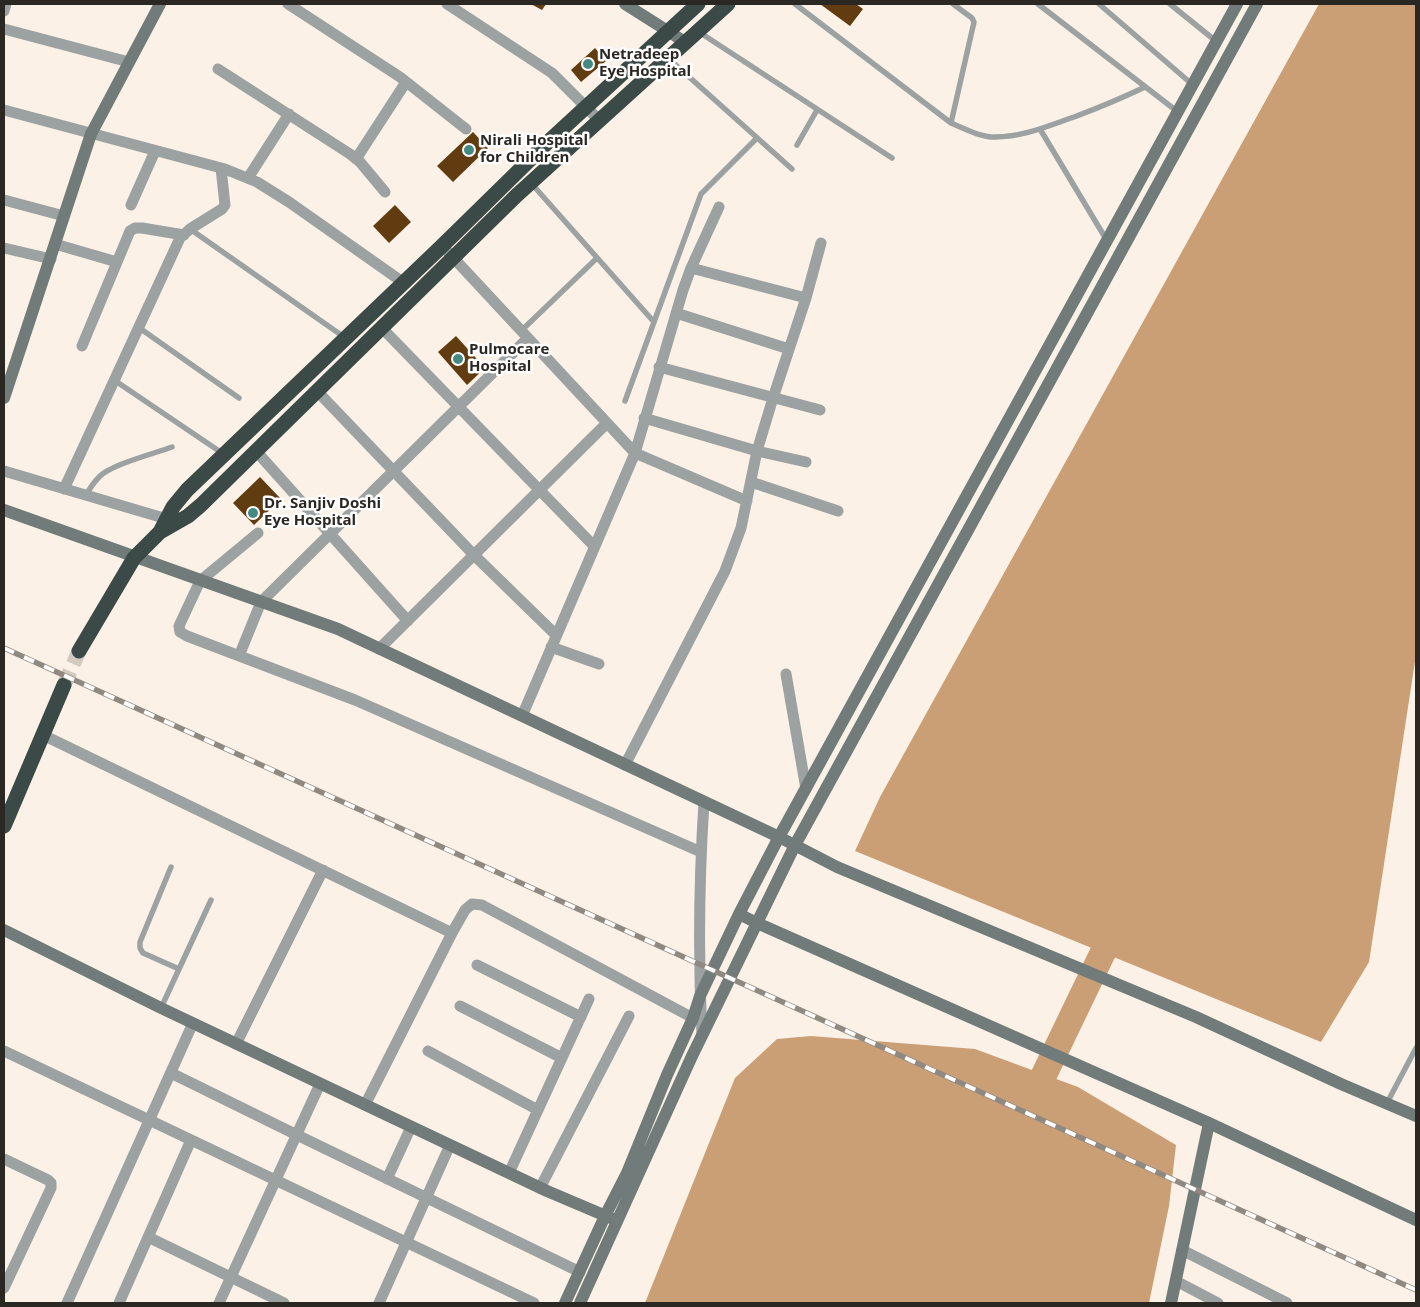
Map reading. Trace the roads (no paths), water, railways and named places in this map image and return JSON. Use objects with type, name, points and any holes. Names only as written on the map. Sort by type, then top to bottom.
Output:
[{"type":"highway","points":[[79,651],[134,558],[164,525],[173,506],[187,490],[586,107],[698,4]]},
{"type":"highway","points":[[164,525],[188,516],[201,505],[530,183],[728,4]]},
{"type":"highway","points":[[4,826],[64,685]]},
{"type":"street","points":[[4,11],[6,4]]},
{"type":"street","points":[[4,398],[91,134],[160,4]]},
{"type":"street","points":[[288,4],[406,82],[466,129]]},
{"type":"street","points":[[447,4],[548,70],[599,120]]},
{"type":"street","points":[[626,4],[685,42]]},
{"type":"street","points":[[565,1303],[580,1272],[611,1218],[795,845],[1257,4]]},
{"type":"street","points":[[580,1303],[627,1173],[667,1074],[693,1018],[700,996],[739,914],[779,837],[1217,42],[1235,5]]},
{"type":"street","points":[[4,29],[129,62]]},
{"type":"street","points":[[218,69],[356,158],[385,192]]},
{"type":"street","points":[[356,158],[406,82]]},
{"type":"street","points":[[4,110],[221,168],[258,182],[404,283]]},
{"type":"street","points":[[248,178],[289,114]]},
{"type":"street","points":[[131,205],[155,151]]},
{"type":"street","points":[[64,489],[180,238],[225,206],[221,168]]},
{"type":"street","points":[[4,200],[64,216]]},
{"type":"street","points":[[522,716],[635,453],[659,367],[691,268],[720,207]]},
{"type":"street","points":[[82,346],[130,231],[135,228],[142,228],[187,232]]},
{"type":"street","points":[[625,765],[726,571],[741,528],[758,451],[773,398],[806,298],[821,243]]},
{"type":"street","points":[[55,244],[117,262]]},
{"type":"street","points":[[442,246],[635,453],[747,501]]},
{"type":"street","points":[[4,248],[50,258]]},
{"type":"street","points":[[691,268],[806,298]]},
{"type":"street","points":[[676,313],[789,349]]},
{"type":"street","points":[[381,328],[594,546]]},
{"type":"street","points":[[239,656],[261,602],[459,407],[525,335]]},
{"type":"street","points":[[659,367],[820,410]]},
{"type":"street","points":[[316,391],[474,555],[556,635]]},
{"type":"street","points":[[644,418],[758,451],[806,462]]},
{"type":"street","points":[[379,649],[607,423]]},
{"type":"street","points":[[256,451],[408,621]]},
{"type":"street","points":[[4,471],[86,495],[164,525]]},
{"type":"street","points":[[751,482],[838,511]]},
{"type":"street","points":[[4,510],[134,558],[338,629],[779,837],[836,867],[1196,1017],[1341,1084],[1416,1116]]},
{"type":"street","points":[[258,533],[200,581],[179,626],[180,632],[354,700],[701,852]]},
{"type":"street","points":[[944,538],[959,546]]},
{"type":"street","points":[[551,647],[599,664]]},
{"type":"street","points":[[786,674],[806,788]]},
{"type":"street","points":[[43,735],[452,933]]},
{"type":"street","points":[[702,1035],[699,924],[704,802]]},
{"type":"street","points":[[236,1044],[323,870]]},
{"type":"street","points":[[365,1105],[452,933],[465,910],[472,904],[482,906],[693,1018]]},
{"type":"street","points":[[739,914],[1209,1123],[1416,1220]]},
{"type":"street","points":[[4,930],[193,1024],[583,1208],[611,1218]]},
{"type":"street","points":[[478,965],[581,1017]]},
{"type":"street","points":[[509,1173],[589,999]]},
{"type":"street","points":[[460,1006],[562,1058]]},
{"type":"street","points":[[540,1188],[629,1016]]},
{"type":"street","points":[[67,1303],[193,1024]]},
{"type":"street","points":[[4,1051],[534,1303]]},
{"type":"street","points":[[428,1051],[538,1110]]},
{"type":"street","points":[[171,1073],[580,1272]]},
{"type":"street","points":[[219,1303],[320,1084]]},
{"type":"street","points":[[1171,1303],[1209,1123]]},
{"type":"street","points":[[387,1179],[411,1127]]},
{"type":"street","points":[[119,1303],[191,1140]]},
{"type":"street","points":[[379,1303],[450,1145]]},
{"type":"street","points":[[4,1159],[51,1183],[4,1288]]},
{"type":"street","points":[[148,1237],[284,1303]]},
{"type":"street","points":[[1182,1250],[1287,1303]]},
{"type":"street","points":[[1176,1280],[1218,1303]]},
{"type":"street","points":[[505,1303],[510,1292]]},
{"type":"lane","points":[[795,4],[951,122],[966,130],[994,137],[1019,135],[1040,129],[1119,100],[1145,87]]},
{"type":"lane","points":[[951,122],[974,22],[972,18],[953,4]]},
{"type":"lane","points":[[1038,4],[1178,112]]},
{"type":"lane","points":[[1099,4],[1193,85]]},
{"type":"lane","points":[[1170,4],[1217,42]]},
{"type":"lane","points":[[697,31],[892,158]]},
{"type":"lane","points":[[667,58],[792,169]]},
{"type":"lane","points":[[798,145],[817,110]]},
{"type":"lane","points":[[1040,129],[1108,241]]},
{"type":"lane","points":[[625,401],[701,194],[757,138]]},
{"type":"lane","points":[[530,183],[654,322]]},
{"type":"lane","points":[[187,232],[346,338]]},
{"type":"lane","points":[[525,335],[597,258]]},
{"type":"lane","points":[[138,327],[239,398]]},
{"type":"lane","points":[[114,380],[224,455]]},
{"type":"lane","points":[[86,495],[92,484],[110,469],[172,447]]},
{"type":"lane","points":[[171,867],[140,942],[140,948],[143,953],[179,969]]},
{"type":"lane","points":[[161,1008],[211,900]]},
{"type":"lane","points":[[1387,1103],[1416,1048]]},
{"type":"waterway","points":[[1029,1106],[1118,921]]},
{"type":"tunnel","points":[[64,685],[79,651]]},
{"type":"railway","points":[[4,648],[1416,1290]]},
{"type":"place","name":"Netradeep Eye Hospital","points":[[588,64]]},
{"type":"place","name":"Nirali Hospital for Children","points":[[469,150]]},
{"type":"place","name":"Pulmocare Hospital","points":[[458,359]]},
{"type":"place","name":"Dr. Sanjiv Doshi Eye Hospital","points":[[253,513]]}]
